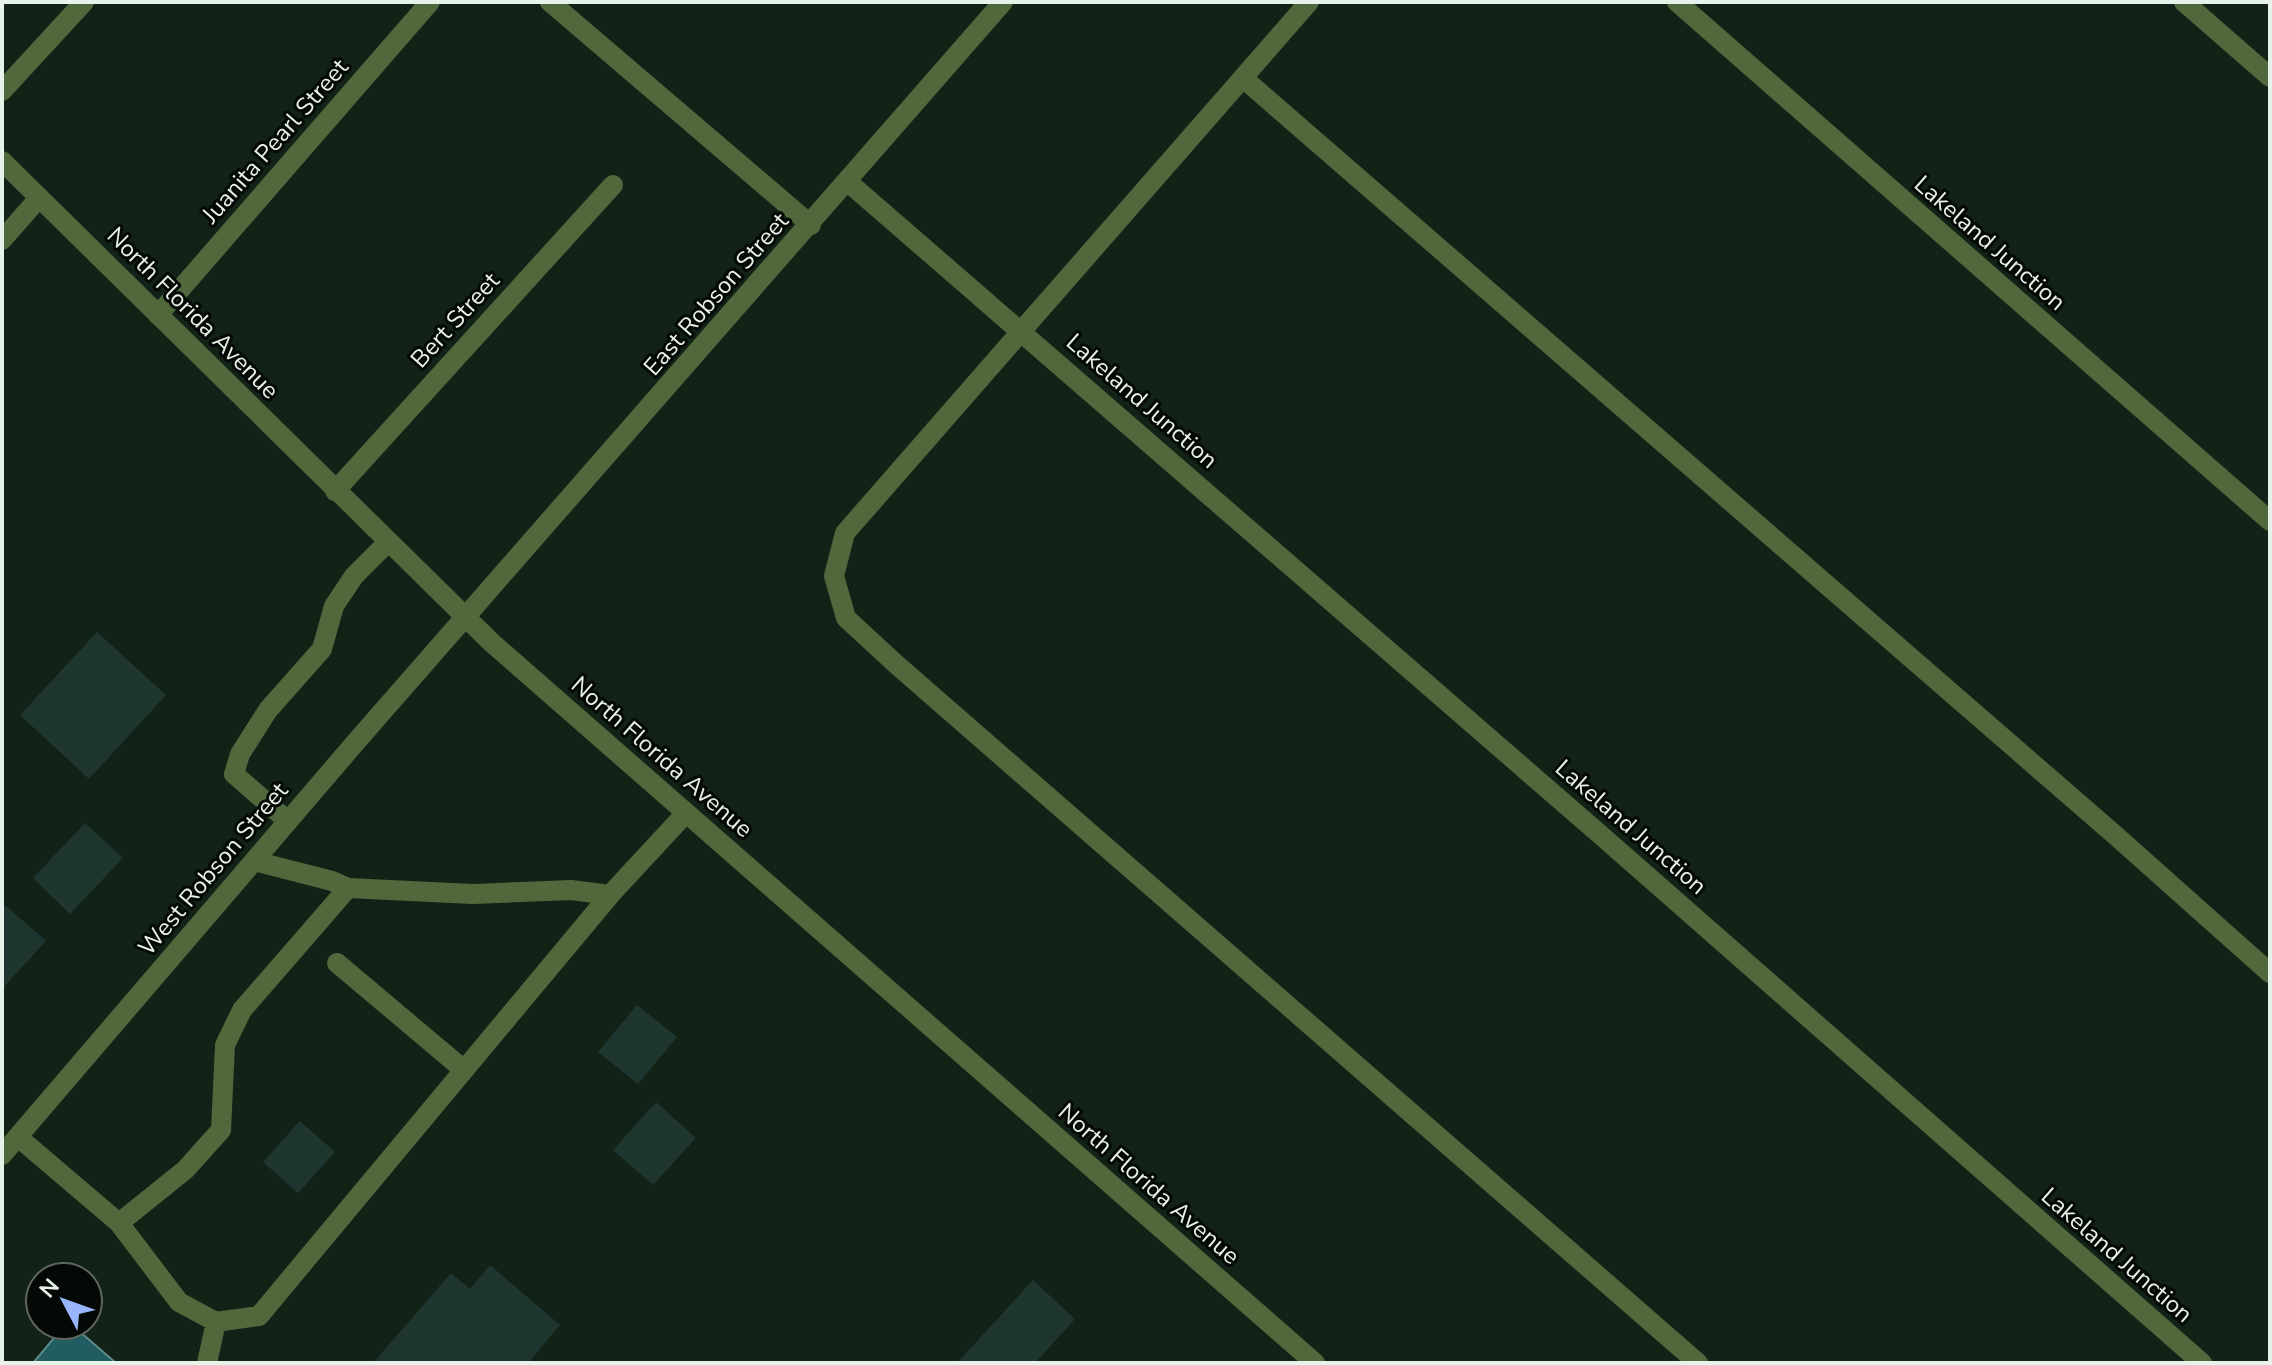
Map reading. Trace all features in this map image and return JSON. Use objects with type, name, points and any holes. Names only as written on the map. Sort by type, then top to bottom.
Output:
[{"type":"street","points":[[2,91],[84,2]]},
{"type":"street","name":"Juanita Pearl Street","points":[[158,315],[430,2]]},
{"type":"street","points":[[550,2],[811,225]]},
{"type":"street","name":"East Robson Street","points":[[466,618],[1003,2]]},
{"type":"street","points":[[1309,2],[845,533],[834,576],[846,618],[1698,1363]]},
{"type":"street","name":"Lakeland Junction","points":[[1677,2],[2270,521]]},
{"type":"street","points":[[2184,2],[2270,77]]},
{"type":"street","points":[[1243,78],[2103,824],[2270,973]]},
{"type":"street","name":"North Florida Avenue","points":[[2,161],[466,618],[1315,1363]]},
{"type":"street","name":"Lakeland Junction","points":[[848,182],[2202,1363]]},
{"type":"street","name":"Bert Street","points":[[335,491],[613,185]]},
{"type":"street","points":[[2,240],[39,198]]},
{"type":"street","points":[[288,821],[234,774],[240,754],[268,710],[322,649],[334,606],[347,586],[388,542]]},
{"type":"street","name":"West Robson Street","points":[[2,1155],[466,618]]},
{"type":"street","points":[[18,1137],[119,1223],[179,1302],[216,1322],[259,1316],[610,895],[686,813]]},
{"type":"street","points":[[254,861],[348,888],[473,894],[571,890],[610,895]]},
{"type":"street","points":[[119,1223],[185,1170],[221,1130],[225,1045],[242,1010],[348,888]]},
{"type":"street","points":[[337,963],[464,1070]]},
{"type":"street","points":[[207,1363],[216,1322]]},
{"type":"water","points":[[52,1341],[91,1341],[116,1363],[33,1363]]},
{"type":"building","points":[[97,632],[166,695],[89,779],[20,715]]},
{"type":"building","points":[[85,823],[123,858],[70,914],[33,878]]},
{"type":"building","points":[[5,905],[46,941],[2,989],[2,908]]},
{"type":"building","points":[[637,1005],[677,1037],[638,1084],[598,1052]]},
{"type":"building","points":[[656,1102],[696,1138],[653,1185],[613,1150]]},
{"type":"building","points":[[300,1121],[335,1152],[298,1193],[263,1162]]},
{"type":"building","points":[[490,1265],[560,1325],[528,1363],[373,1363],[451,1273],[470,1289]]},
{"type":"building","points":[[1033,1280],[1075,1319],[1035,1363],[957,1363]]}]
